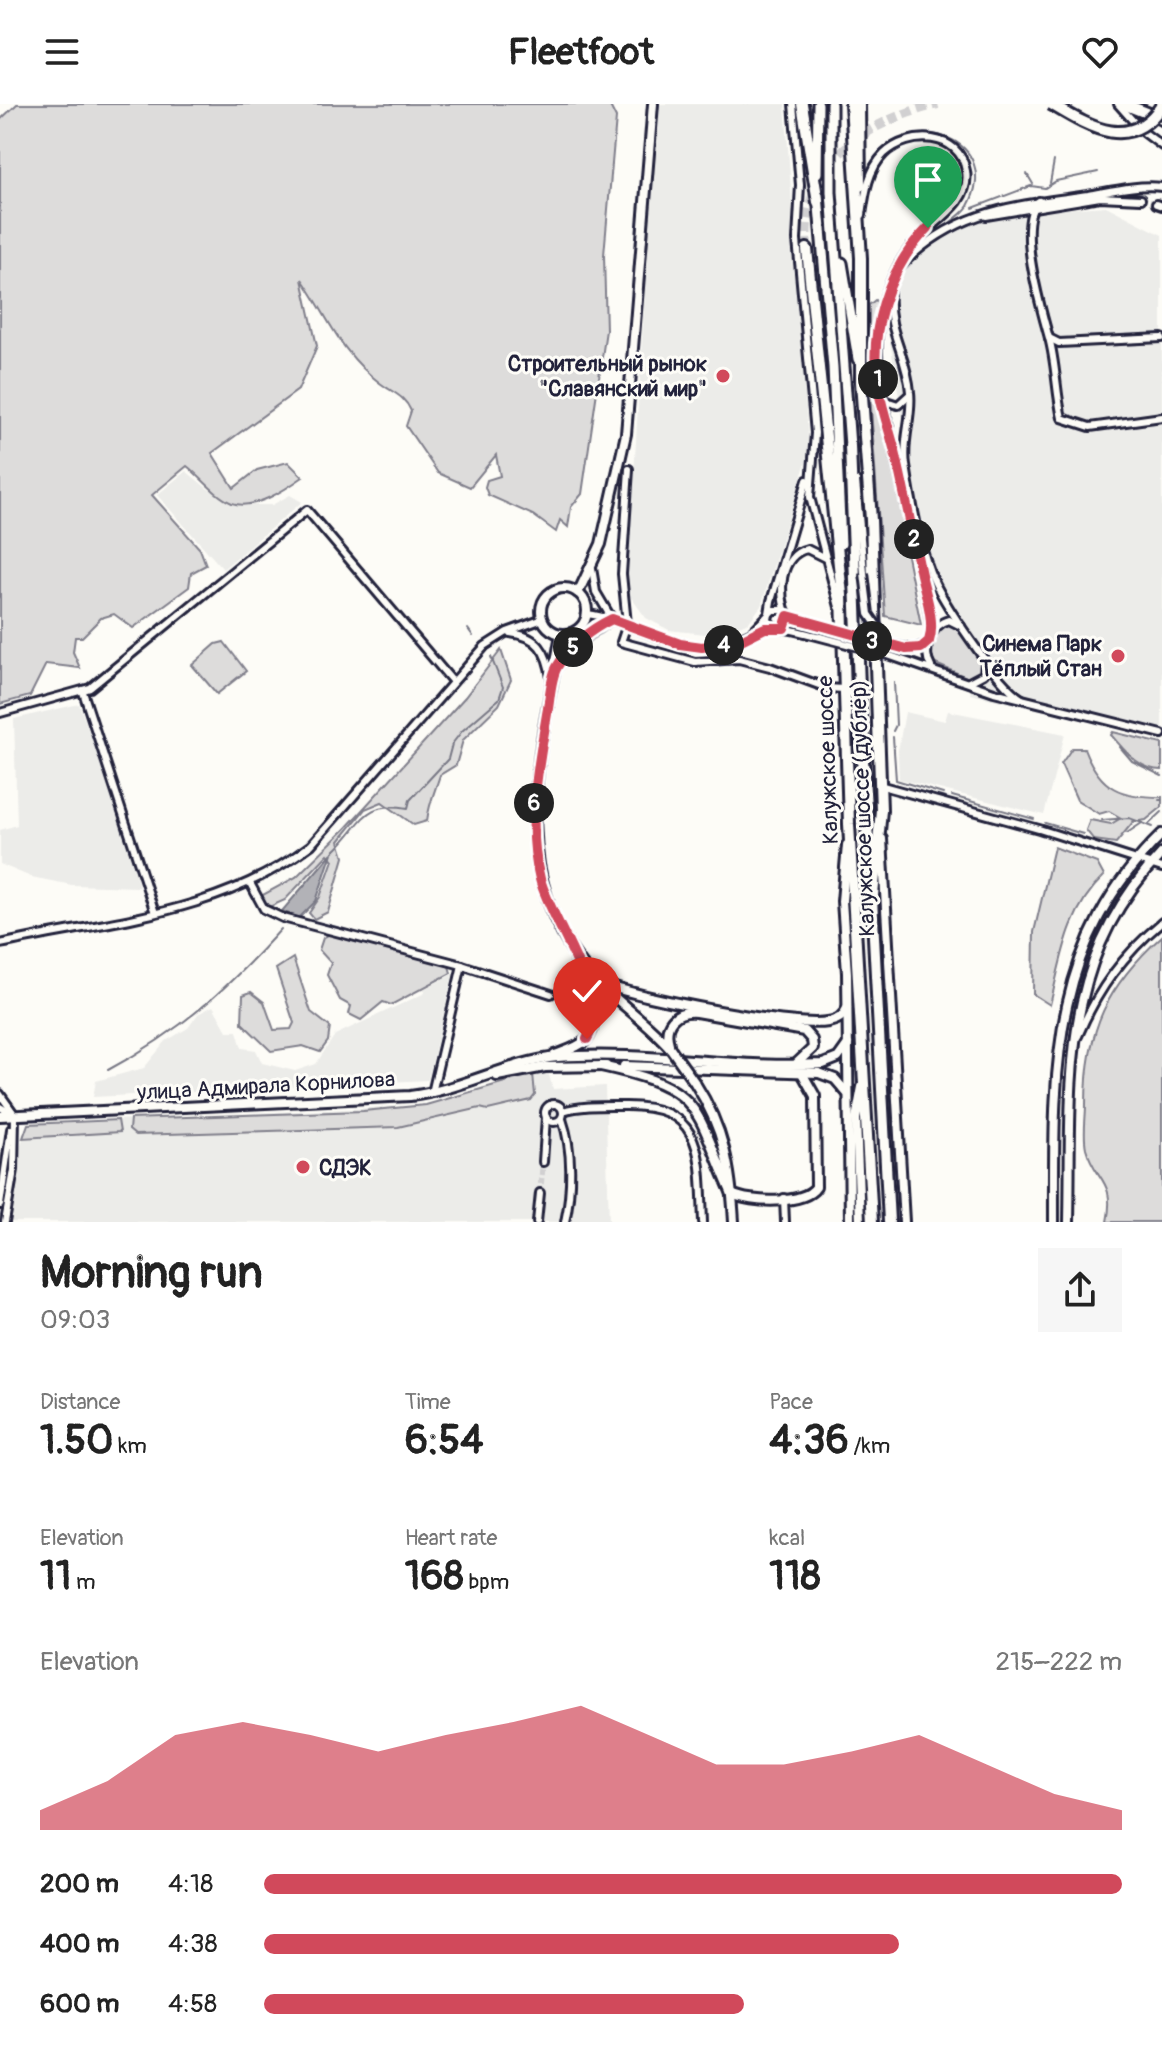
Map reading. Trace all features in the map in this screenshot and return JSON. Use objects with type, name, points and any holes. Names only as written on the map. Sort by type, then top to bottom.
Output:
[{"type":"highway","points":[[802,104],[818,202]]},
{"type":"highway","points":[[851,104],[860,245]]},
{"type":"highway","points":[[859,104],[861,382]]},
{"type":"highway","points":[[1051,104],[1096,129],[1114,133],[1141,126],[1161,105]]},
{"type":"highway","points":[[1121,104],[1162,119]]},
{"type":"highway","points":[[807,249],[842,595]]},
{"type":"highway","name":"Калужское шоссе (дублёр)","points":[[861,382],[871,520],[881,810]]},
{"type":"highway","name":"Калужское шоссе","points":[[850,446],[860,713],[889,1222]]},
{"type":"highway","name":"Калужское шоссе","points":[[842,595],[849,824],[872,1222]]},
{"type":"highway","points":[[872,906],[881,810]]},
{"type":"main road","points":[[578,593],[606,528],[626,434],[653,104]]},
{"type":"main road","name":"Калужское шоссе","points":[[818,104],[818,202],[834,381],[842,595]]},
{"type":"main road","name":"Калужское шоссе","points":[[831,104],[832,202],[850,446]]},
{"type":"main road","name":"Калужское шоссе (дублёр)","points":[[832,202],[861,382]]},
{"type":"main road","points":[[565,588],[578,593],[585,602],[587,614],[578,629],[561,634],[550,629],[543,619],[542,606],[549,594],[565,588]]},
{"type":"main road","points":[[545,1059],[582,1043],[591,1030],[588,995],[571,948],[546,899],[533,836],[537,772],[561,634]]},
{"type":"main road","name":"Калужское шоссе (дублёр)","points":[[881,810],[904,1222]]},
{"type":"main road","name":"Калужское шоссе (дублёр)","points":[[849,824],[842,901],[848,1003],[850,1222]]},
{"type":"main road","points":[[1054,1222],[1056,1086],[1062,1020],[1075,970],[1093,925],[1138,859],[1162,834]]},
{"type":"main road","points":[[1069,1222],[1074,1047],[1080,1001],[1096,952],[1117,910],[1162,853]]},
{"type":"main road","points":[[571,948],[599,982],[646,1022],[671,1049],[695,1083],[723,1135],[734,1222]]},
{"type":"main road","points":[[599,982],[624,991],[792,1021],[835,1020],[845,1013],[848,1003]]},
{"type":"main road","points":[[671,1049],[666,1033],[670,1022],[681,1013],[696,1012],[804,1031],[812,1040],[813,1048],[807,1057],[795,1064]]},
{"type":"main road","points":[[545,1059],[599,1056],[829,1063],[842,1054],[848,1044]]},
{"type":"main road","name":"улица Адмирала Корнилова","points":[[0,1116],[432,1093],[545,1059]]},
{"type":"main road","points":[[601,1066],[662,1081],[686,1097],[700,1119],[732,1194]]},
{"type":"main road","points":[[473,1082],[545,1067],[601,1066],[828,1075],[847,1093]]},
{"type":"main road","points":[[732,1194],[749,1199],[784,1198],[808,1196],[816,1187],[815,1096],[802,1073]]},
{"type":"main road","points":[[860,1222],[856,1119],[864,1079]]},
{"type":"street","points":[[793,104],[800,185],[797,240],[815,433],[810,497],[842,619]]},
{"type":"street","points":[[1121,104],[1132,121],[1162,146]]},
{"type":"street","points":[[860,227],[869,178],[878,161],[890,149],[911,139],[932,139],[944,141],[959,152],[967,175],[963,196],[915,240],[896,272],[880,318],[877,346],[881,399],[915,546],[930,639]]},
{"type":"street","points":[[896,272],[935,237],[971,219],[1010,205],[1162,187]]},
{"type":"street","points":[[971,219],[1113,196],[1141,199]]},
{"type":"street","points":[[1039,201],[1032,208],[1028,222],[1030,250],[1062,418],[1090,427],[1162,417]]},
{"type":"street","points":[[1016,211],[1028,222]]},
{"type":"street","points":[[890,286],[891,329],[906,361],[910,392],[906,465],[928,564],[984,659],[1007,689],[1022,699]]},
{"type":"street","points":[[1049,338],[1059,343],[1162,338]]},
{"type":"street","points":[[881,399],[898,405],[907,401],[910,392]]},
{"type":"street","points":[[850,446],[861,511],[869,614],[885,640]]},
{"type":"street","points":[[777,629],[769,624],[769,613],[812,466]]},
{"type":"street","points":[[629,469],[622,574],[627,624],[621,642],[695,662],[739,659],[827,688],[844,689]]},
{"type":"street","points":[[0,713],[83,692],[307,510],[453,682]]},
{"type":"street","points":[[792,535],[793,546],[818,552],[828,563]]},
{"type":"street","points":[[777,629],[787,625],[782,590],[788,562],[803,549]]},
{"type":"street","points":[[591,566],[596,592],[612,619]]},
{"type":"street","points":[[748,637],[777,608],[813,626],[885,640],[900,648],[914,649],[930,639]]},
{"type":"street","points":[[587,614],[612,619],[680,644],[702,647],[748,637],[765,628],[813,635],[931,667],[962,681],[1022,699],[1162,734]]},
{"type":"street","points":[[0,945],[204,902],[251,885],[311,845],[479,652],[507,632],[543,619]]},
{"type":"street","points":[[555,670],[576,644],[612,619]]},
{"type":"street","points":[[931,667],[926,653],[939,625],[955,620],[966,631]]},
{"type":"street","points":[[507,632],[527,636],[538,644],[547,658],[552,686]]},
{"type":"street","points":[[962,681],[976,681],[984,674],[984,659]]},
{"type":"street","points":[[83,692],[155,913]]},
{"type":"street","points":[[879,785],[1162,868]]},
{"type":"street","points":[[251,885],[264,909],[283,918],[462,965],[551,994]]},
{"type":"street","points":[[1074,1047],[1106,980],[1135,944],[1162,922]]},
{"type":"street","points":[[432,1093],[462,965]]},
{"type":"street","points":[[0,1094],[14,1115],[14,1170],[5,1222]]},
{"type":"street","points":[[543,1162],[546,1117],[551,1104],[562,1115],[569,1168],[570,1200],[565,1222]]},
{"type":"street","points":[[0,1107],[14,1115]]},
{"type":"street","points":[[546,1117],[553,1122],[562,1115],[588,1108],[656,1107],[681,1120],[696,1148],[703,1222]]},
{"type":"street","points":[[0,1205],[14,1115]]},
{"type":"street","points":[[537,1222],[540,1193]]},
{"type":"street","points":[[784,1198],[785,1222]]},
{"type":"shaded area","points":[[17,104],[609,104],[616,118],[604,255],[606,330],[582,494],[571,507],[568,527],[560,520],[556,532],[533,515],[488,495],[485,487],[487,480],[500,476],[496,455],[470,487],[438,473],[406,426],[411,411],[408,406],[355,360],[302,279],[317,346],[298,390],[212,453],[234,488],[257,470],[288,462],[303,477],[269,498],[241,505],[220,496],[187,466],[152,495],[200,549],[206,565],[191,573],[189,587],[133,628],[114,614],[101,618],[82,637],[75,637],[73,652],[80,668],[46,664],[30,696],[0,704],[0,120]]},
{"type":"shaded area","name":"Строительный рынок \"Славянский мир\"","points":[[656,104],[785,104],[809,452],[761,606],[749,622],[705,634],[669,630],[646,618],[627,592]]},
{"type":"shaded area","points":[[1106,206],[1162,235],[1162,738],[970,694],[979,664],[923,570],[903,464],[907,446],[885,311],[899,279],[915,256],[941,236],[981,220],[1020,212]]},
{"type":"shaded area","points":[[875,300],[879,304],[876,335],[878,396],[911,549],[907,556],[921,625],[885,616],[869,378],[869,305]]},
{"type":"shaded area","points":[[186,471],[208,489],[244,505],[272,505],[290,495],[302,502],[223,569],[157,495]]},
{"type":"shaded area","points":[[946,622],[958,624],[983,664],[982,673],[971,679],[931,662],[933,640]]},
{"type":"shaded area","points":[[224,642],[246,671],[217,694],[192,665],[216,644]]},
{"type":"shaded area","points":[[501,650],[511,680],[499,705],[463,740],[456,765],[440,775],[427,821],[414,825],[382,802],[365,809],[339,841],[344,857],[328,912],[314,919],[309,913],[320,897],[333,860],[328,854],[285,900],[267,908],[259,897],[296,877],[345,829],[465,697]]},
{"type":"shaded area","points":[[79,704],[111,791],[139,887],[72,885],[31,877],[0,864],[0,830],[17,825],[14,719]]},
{"type":"shaded area","points":[[948,711],[1065,734],[1044,815],[899,779],[898,751],[905,712],[945,721]]},
{"type":"shaded area","points":[[1113,732],[1162,744],[1162,770],[1153,769],[1132,758],[1111,735]]},
{"type":"shaded area","points":[[1072,748],[1084,748],[1097,773],[1114,788],[1124,793],[1162,797],[1162,807],[1146,820],[1133,822],[1116,843],[1094,840],[1086,830],[1090,820],[1111,824],[1121,818],[1109,811],[1099,814],[1077,800],[1061,764]]},
{"type":"shaded area","points":[[1054,847],[1097,863],[1104,876],[1082,904],[1074,920],[1050,1005],[1033,994],[1034,932]]},
{"type":"shaded area","points":[[332,853],[316,901],[299,918],[282,911]]},
{"type":"shaded area","points":[[330,934],[449,966],[451,973],[391,1005],[383,1002],[361,1020],[349,1014],[351,1006],[340,1000],[327,975],[331,963],[319,950],[323,938]]},
{"type":"shaded area","points":[[1162,936],[1162,1222],[1107,1222],[1107,1188],[1090,1159],[1085,1143],[1090,1053],[1103,1011],[1114,991],[1143,954]]},
{"type":"shaded area","points":[[293,958],[311,1012],[330,1027],[328,1041],[320,1052],[303,1046],[271,1051],[242,1023],[243,995],[251,992],[264,1002],[274,1030],[291,1029],[294,1023],[276,969]]},
{"type":"shaded area","points":[[453,974],[428,1080],[93,1097],[96,1081],[144,1068],[166,1041],[188,1028],[198,1014],[213,1006],[227,1031],[237,1031],[242,1048],[256,1050],[262,1063],[295,1071],[316,1064],[335,1035],[425,993],[424,989]]},
{"type":"shaded area","points":[[548,1072],[553,1089],[605,1086],[609,1222],[10,1222],[20,1147],[28,1124],[412,1106],[445,1101]]},
{"type":"shaded area","points":[[533,1074],[535,1095],[531,1100],[398,1127],[135,1135],[129,1130],[130,1119],[363,1111],[426,1105]]},
{"type":"shaded area","points":[[118,1120],[120,1132],[23,1138],[28,1124]]},
{"type":"waterway","points":[[870,164],[889,146],[909,136],[930,134],[949,138],[964,149],[974,164],[976,183],[968,206],[914,249]]},
{"type":"waterway","points":[[1050,183],[1054,161]]},
{"type":"waterway","points":[[973,208],[1031,186],[1045,188],[1056,181],[1098,172]]},
{"type":"waterway","points":[[1027,174],[1033,184]]},
{"type":"waterway","points":[[468,629],[473,636]]},
{"type":"waterway","points":[[333,852],[372,811],[393,806],[408,808],[410,800],[448,759],[452,744],[462,731],[499,699],[503,687],[491,657]]},
{"type":"waterway","points":[[893,731],[896,725],[894,682]]},
{"type":"waterway","points":[[893,737],[896,780],[943,794]]},
{"type":"waterway","points":[[1120,747],[1132,761],[1162,776]]},
{"type":"waterway","points":[[952,796],[1034,819]]},
{"type":"waterway","points":[[1148,825],[1162,812]]},
{"type":"waterway","points":[[1102,820],[1129,818],[1153,827]]},
{"type":"waterway","points":[[1045,823],[1083,834]]},
{"type":"waterway","points":[[1127,833],[1142,823]]},
{"type":"waterway","points":[[108,1070],[158,1040],[201,1008],[281,929]]},
{"type":"tunnel","points":[[807,249],[808,219],[814,193],[826,170],[842,151],[885,122],[938,104]]},
{"type":"tunnel","points":[[1141,199],[1156,204]]},
{"type":"tunnel","points":[[540,1193],[543,1162]]},
{"type":"place","name":"Строительный рынок \"Славянский мир\"","points":[[723,376]]},
{"type":"place","name":"Синема Парк Тёплый Стан","points":[[1118,656]]},
{"type":"place","name":"СДЭК","points":[[303,1167]]},
{"type":"route","points":[[587,1039],[592,1012],[584,980],[546,899],[534,851],[537,772],[555,670],[576,644],[612,619],[680,644],[702,647],[739,641],[765,628],[784,628],[788,616],[813,626],[906,649],[921,648],[929,641],[931,626],[915,546],[894,446],[878,389],[877,346],[883,305],[893,278],[915,240],[928,228]]}]
